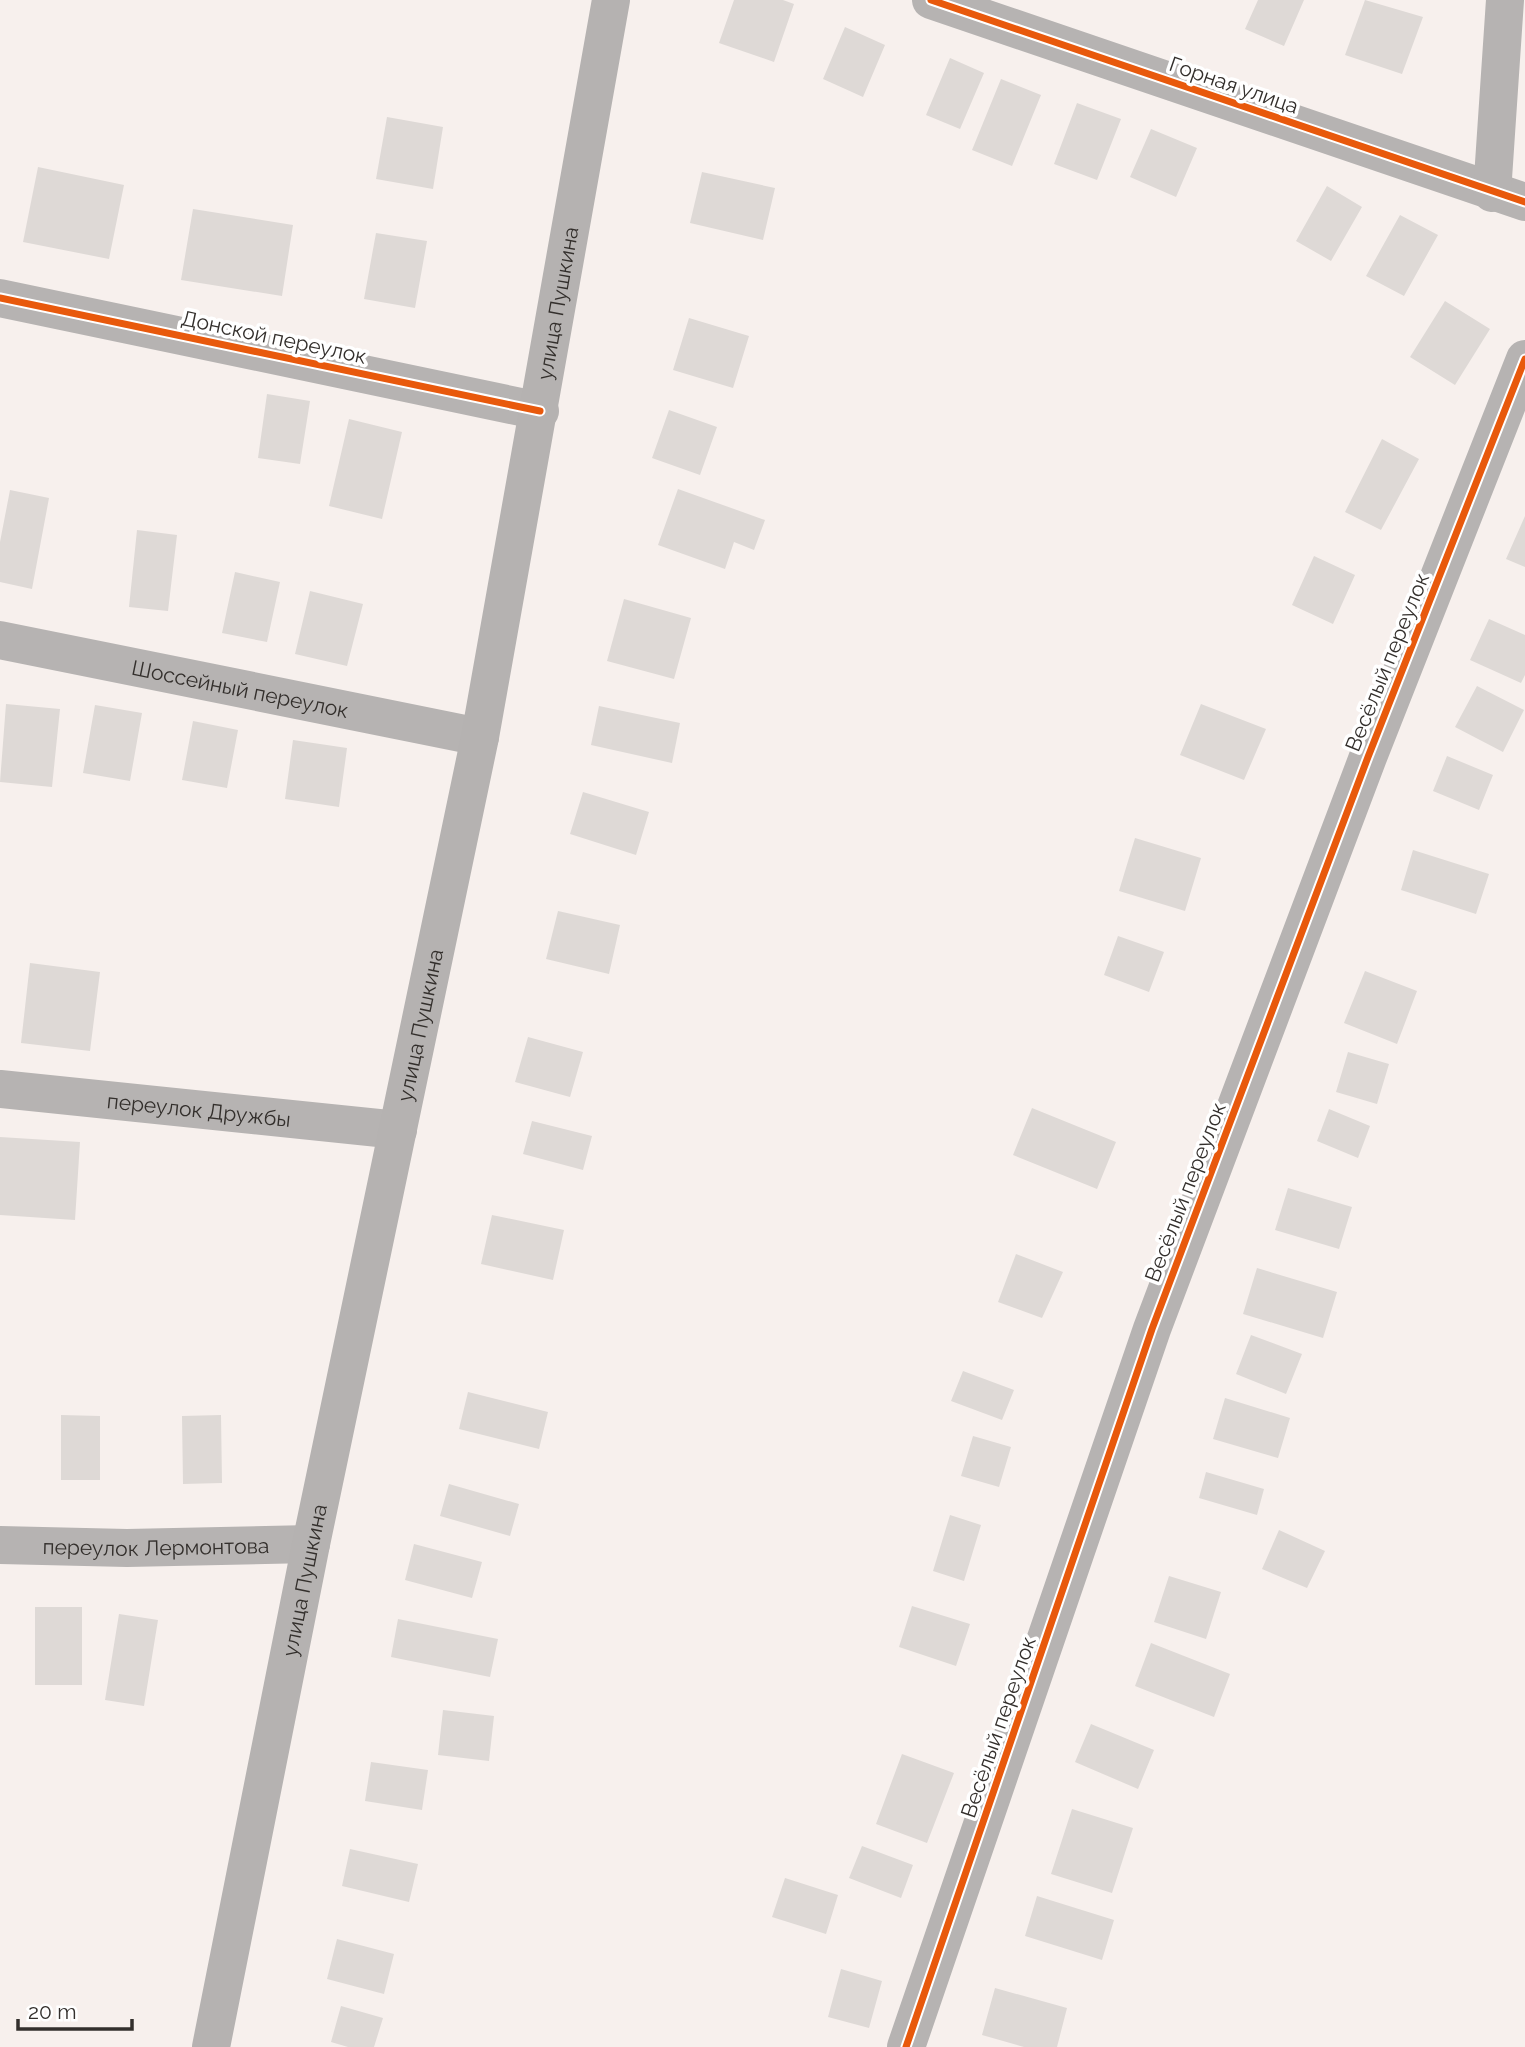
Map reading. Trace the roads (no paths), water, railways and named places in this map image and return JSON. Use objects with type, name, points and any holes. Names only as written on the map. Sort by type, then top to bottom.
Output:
[{"type":"main road","name":"улица Пушкина","points":[[211,2047],[311,1544],[480,737],[611,0]]},
{"type":"street","name":"Горная улица","points":[[931,0],[1508,197]]},
{"type":"street","points":[[1505,0],[1508,197]]},
{"type":"street","name":"Донской переулок","points":[[0,298],[540,411]]},
{"type":"street","name":"Весёлый переулок","points":[[906,2047],[1152,1329],[1368,757],[1525,359]]},
{"type":"street","name":"Шоссейный переулок","points":[[0,640],[480,737]]},
{"type":"street","name":"переулок Дружбы","points":[[0,1089],[398,1130]]},
{"type":"street","name":"переулок Лермонтова","points":[[0,1545],[127,1548],[311,1544]]}]
